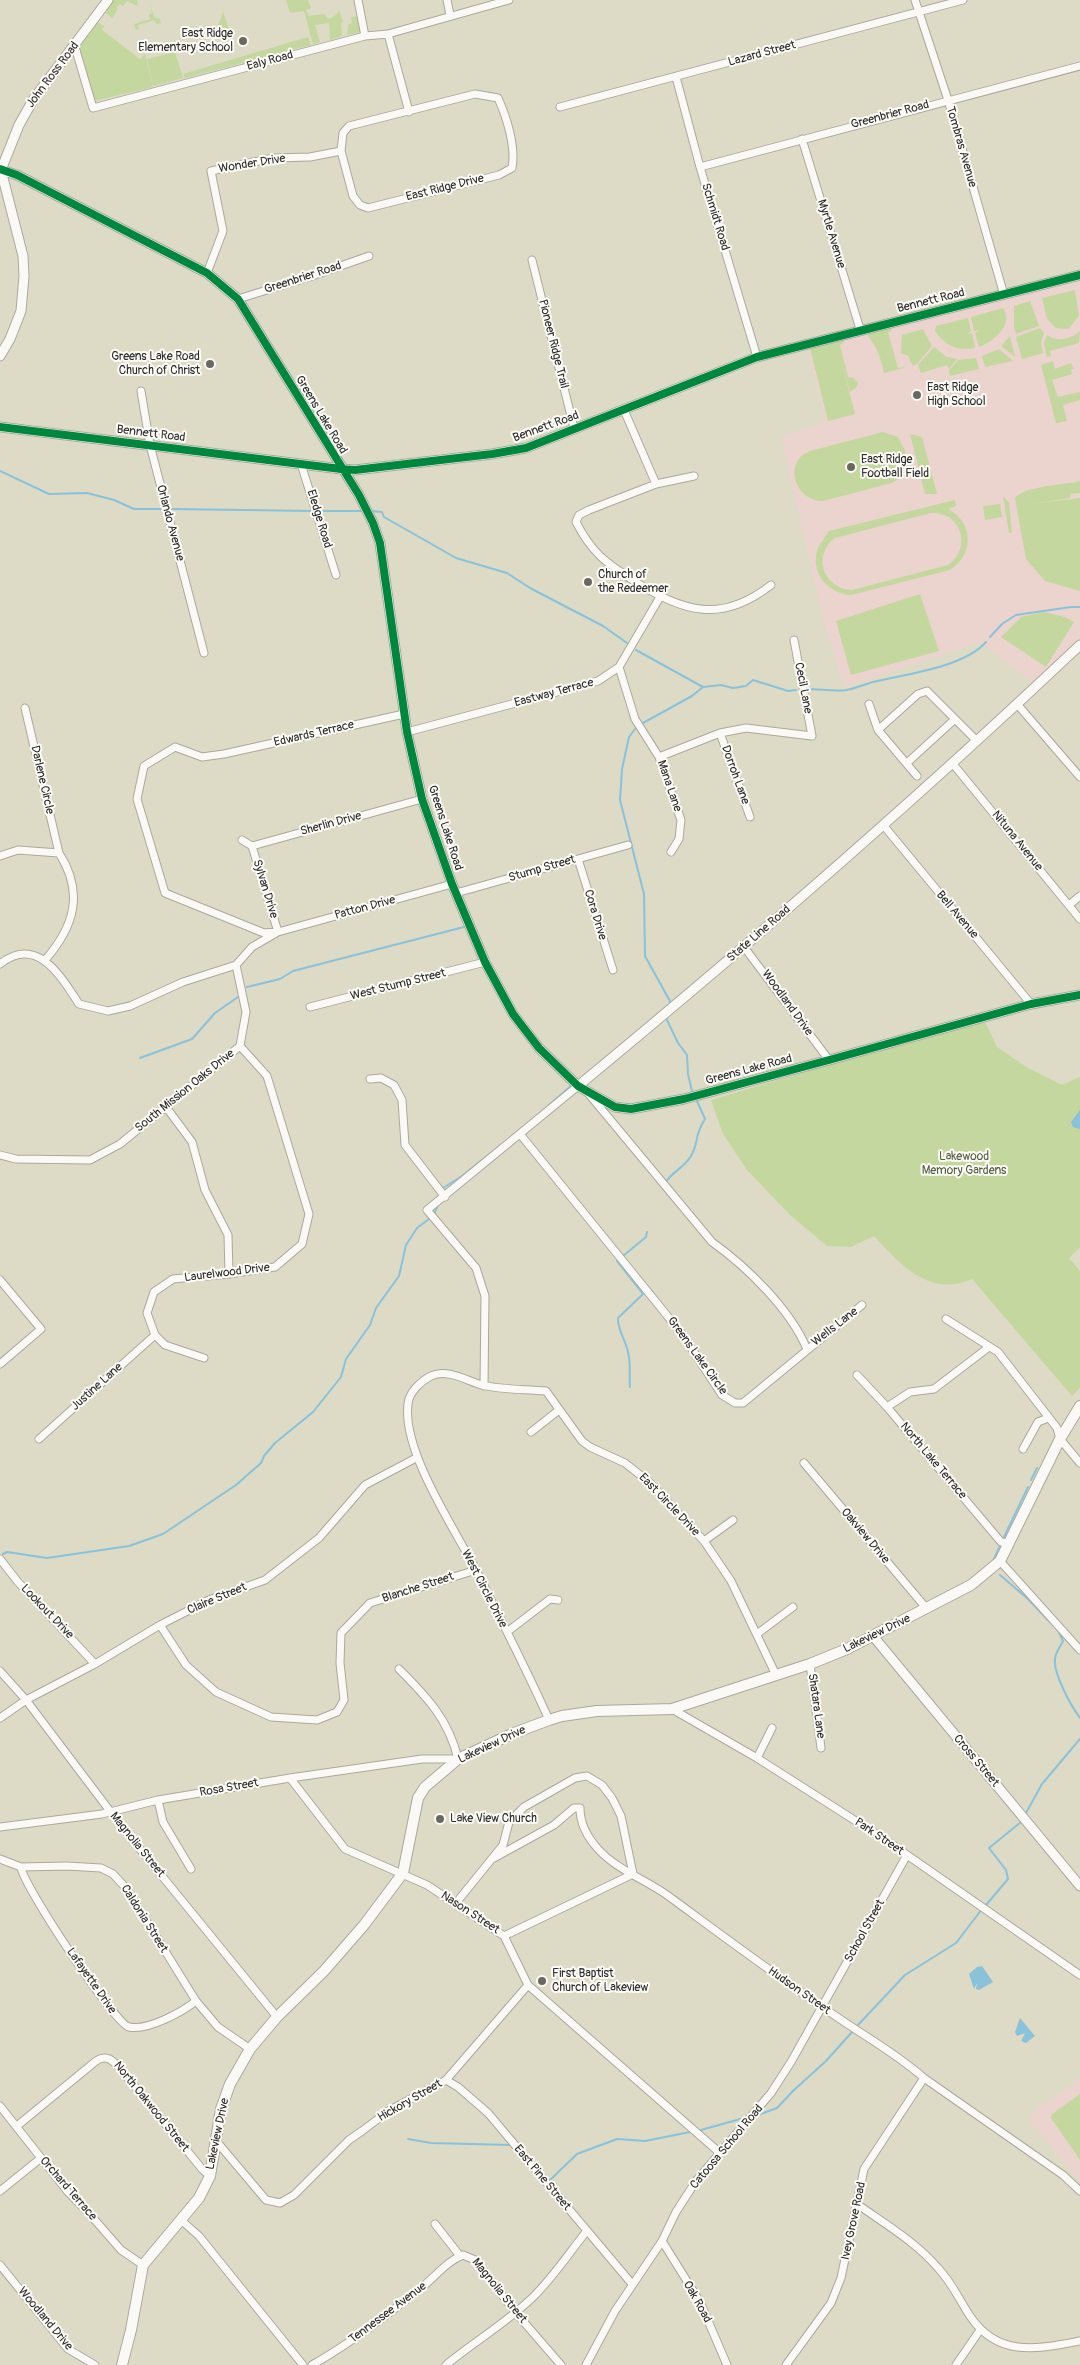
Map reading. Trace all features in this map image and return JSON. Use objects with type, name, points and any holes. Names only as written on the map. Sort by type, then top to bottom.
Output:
[{"type":"main road","name":"Lakeview Drive","points":[[122,2365],[131,2330],[143,2265],[199,2198],[210,2176],[222,2109],[230,2084],[250,2049],[278,2017],[324,1972],[359,1932],[403,1873],[418,1798],[425,1788],[458,1759],[514,1733],[562,1716],[597,1711],[672,1709],[810,1664],[926,1610],[971,1585],[1000,1561],[1060,1439],[1080,1406]]},
{"type":"street","name":"John Ross Road","points":[[1,170],[19,125],[33,100],[75,47],[108,0]]},
{"type":"street","points":[[358,0],[365,36]]},
{"type":"street","points":[[447,0],[450,15]]},
{"type":"street","name":"Ealy Road","points":[[75,47],[93,108],[365,36],[388,34],[450,15],[509,0]]},
{"type":"street","name":"Tombras Avenue","points":[[915,0],[948,100],[1004,295]]},
{"type":"street","name":"Lazard Street","points":[[560,107],[963,0]]},
{"type":"street","points":[[388,34],[409,112]]},
{"type":"street","name":"Greenbrier Road","points":[[700,167],[1080,66]]},
{"type":"street","name":"Schmidt Road","points":[[676,77],[700,167],[757,357]]},
{"type":"street","name":"East Ridge Drive","points":[[475,94],[498,98],[503,108],[514,156],[512,168],[499,175],[368,208],[360,205],[353,196],[340,151],[343,133],[349,126],[409,112],[475,94]]},
{"type":"street","name":"Myrtle Avenue","points":[[802,139],[860,330]]},
{"type":"street","name":"Wonder Drive","points":[[207,273],[223,231],[211,171],[273,158],[310,157],[340,151]]},
{"type":"street","points":[[0,356],[10,339],[21,311],[24,276],[23,256],[1,170]]},
{"type":"street","name":"Greens Lake Road","points":[[1,170],[17,175],[207,273],[238,298],[362,501],[380,543],[407,732],[422,799],[456,894],[486,962],[513,1014],[539,1048],[578,1086],[615,1106],[631,1110],[830,1060],[1031,1004],[1080,995]]},
{"type":"street","name":"Greenbrier Road","points":[[238,298],[312,276],[368,256]]},
{"type":"street","name":"Pioneer Ridge Trail","points":[[532,260],[574,428]]},
{"type":"street","name":"Bennett Road","points":[[0,427],[341,469],[382,467],[518,450],[757,357],[1080,275]]},
{"type":"street","name":"Orlando Avenue","points":[[141,391],[150,445],[204,653]]},
{"type":"street","points":[[624,410],[656,484]]},
{"type":"street","name":"Eledge Road","points":[[302,464],[336,575]]},
{"type":"street","points":[[694,476],[656,484],[589,510],[579,515],[576,522],[591,549],[614,567],[660,597],[684,607],[715,610],[752,600],[771,585]]},
{"type":"street","name":"Eastway Terrace","points":[[407,732],[598,681],[619,667],[660,597]]},
{"type":"street","name":"Cecil Lane","points":[[720,733],[746,728],[812,736],[794,640]]},
{"type":"street","name":"State Line Road","points":[[484,1386],[485,1296],[476,1268],[427,1210],[744,947],[884,826],[1080,645]]},
{"type":"street","name":"Mana Lane","points":[[619,667],[635,719],[660,757],[681,820],[679,839],[672,852]]},
{"type":"street","points":[[878,730],[918,694],[927,691],[976,742]]},
{"type":"street","points":[[869,704],[878,730],[917,776]]},
{"type":"street","points":[[1017,704],[1080,777]]},
{"type":"street","name":"Darlene Circle","points":[[25,708],[59,852]]},
{"type":"street","name":"Edwards Terrace","points":[[278,932],[264,933],[227,920],[166,893],[137,799],[144,766],[175,748],[202,757],[224,754],[404,714]]},
{"type":"street","points":[[907,762],[955,719]]},
{"type":"street","points":[[660,757],[720,733]]},
{"type":"street","name":"Dorroh Lane","points":[[720,733],[750,817]]},
{"type":"street","name":"Nituna Avenue","points":[[953,764],[1080,919]]},
{"type":"street","name":"Sherlin Drive","points":[[252,846],[422,799]]},
{"type":"street","name":"Bell Avenue","points":[[884,826],[1031,1004]]},
{"type":"street","points":[[242,840],[252,846]]},
{"type":"street","name":"Stump Street","points":[[456,894],[628,845]]},
{"type":"street","name":"Sylvan Drive","points":[[252,846],[278,932]]},
{"type":"street","points":[[0,856],[18,850],[59,852],[71,874],[74,889],[72,911],[58,946],[45,960]]},
{"type":"street","name":"Cora Drive","points":[[578,859],[613,970]]},
{"type":"street","name":"Patton Drive","points":[[278,932],[452,884]]},
{"type":"street","points":[[1069,906],[1080,896]]},
{"type":"street","points":[[0,964],[16,954],[27,953],[45,960],[64,982],[79,1004],[108,1011],[130,1006],[183,982],[236,966],[252,946],[278,932]]},
{"type":"street","name":"Woodland Drive","points":[[744,947],[830,1060]]},
{"type":"street","name":"West Stump Street","points":[[310,1007],[486,962]]},
{"type":"street","name":"South Mission Oaks Drive","points":[[0,1155],[29,1160],[90,1160],[120,1144],[240,1046],[246,1012],[236,966]]},
{"type":"street","name":"Laurelwood Drive","points":[[155,1335],[147,1313],[154,1292],[173,1279],[229,1274],[275,1267],[302,1244],[309,1214],[267,1076],[240,1046]]},
{"type":"street","points":[[370,1079],[381,1078],[394,1085],[402,1100],[405,1145],[445,1196]]},
{"type":"street","points":[[586,1091],[712,1242],[736,1259],[756,1277],[801,1334],[807,1349]]},
{"type":"street","points":[[166,1107],[192,1142],[205,1190],[228,1236],[229,1274]]},
{"type":"street","name":"Greens Lake Circle","points":[[520,1134],[682,1334],[722,1395],[735,1403],[743,1403],[807,1349]]},
{"type":"street","points":[[0,1280],[40,1329],[0,1364]]},
{"type":"street","name":"Wells Lane","points":[[807,1349],[862,1305]]},
{"type":"street","points":[[946,1320],[998,1352],[1057,1428],[1060,1439],[1080,1463]]},
{"type":"street","points":[[155,1335],[165,1345],[204,1358]]},
{"type":"street","name":"Justine Lane","points":[[39,1439],[155,1335]]},
{"type":"street","points":[[887,1407],[910,1392],[934,1389],[989,1347]]},
{"type":"street","name":"East Circle Drive","points":[[416,1458],[408,1414],[410,1395],[416,1387],[432,1375],[448,1374],[484,1386],[546,1391],[582,1440],[590,1447],[625,1463],[649,1482],[704,1541],[731,1581],[776,1675]]},
{"type":"street","name":"North Lake Terrace","points":[[857,1375],[887,1407],[1001,1542],[1010,1543]]},
{"type":"street","points":[[531,1432],[559,1410]]},
{"type":"street","points":[[1023,1449],[1038,1422],[1048,1418]]},
{"type":"street","name":"West Circle Drive","points":[[416,1458],[476,1570],[549,1720]]},
{"type":"street","name":"Claire Street","points":[[0,1718],[26,1700],[95,1664],[160,1625],[209,1600],[265,1580],[318,1538],[365,1485],[416,1458]]},
{"type":"street","name":"Oakview Drive","points":[[804,1463],[926,1610]]},
{"type":"street","points":[[704,1541],[733,1520]]},
{"type":"street","name":"Lookout Drive","points":[[0,1559],[18,1582],[95,1664]]},
{"type":"street","points":[[1000,1561],[1080,1650]]},
{"type":"street","name":"Blanche Street","points":[[160,1625],[186,1665],[216,1692],[271,1717],[317,1720],[337,1712],[344,1700],[340,1663],[341,1632],[370,1603],[476,1570]]},
{"type":"street","points":[[507,1632],[550,1599],[558,1600]]},
{"type":"street","points":[[757,1634],[793,1607]]},
{"type":"street","name":"Cross Street","points":[[873,1636],[1080,1886]]},
{"type":"street","name":"Shatara Lane","points":[[810,1664],[821,1748]]},
{"type":"street","points":[[399,1669],[441,1716],[455,1744],[458,1759]]},
{"type":"street","name":"Magnolia Street","points":[[0,1671],[26,1700],[110,1812],[278,2017]]},
{"type":"street","name":"Park Street","points":[[672,1709],[757,1758],[907,1855],[1080,1975]]},
{"type":"street","points":[[757,1758],[772,1728]]},
{"type":"street","name":"Rosa Street","points":[[0,1827],[110,1812],[158,1800],[290,1778],[422,1759],[458,1759]]},
{"type":"street","points":[[456,1902],[494,1858],[503,1845],[509,1822],[524,1807],[576,1778],[587,1776],[602,1785],[618,1810],[633,1874],[504,1936]]},
{"type":"street","name":"Nason Street","points":[[290,1778],[345,1849],[403,1873],[456,1902],[504,1936],[528,1985],[720,2153]]},
{"type":"street","points":[[158,1800],[163,1822],[191,1869]]},
{"type":"street","name":"Hudson Street","points":[[494,1858],[554,1825],[574,1808],[580,1808],[588,1837],[598,1850],[618,1866],[649,1882],[746,1954],[905,2060],[924,2078],[1063,2175],[1080,2191]]},
{"type":"street","name":"School Street","points":[[822,2006],[907,1855]]},
{"type":"street","name":"Caldonia Street","points":[[0,1859],[21,1868],[85,1866],[101,1868],[113,1874],[126,1888],[196,2001],[218,2027],[250,2049]]},
{"type":"street","name":"Lafayette Drive","points":[[21,1868],[27,1882],[59,1935],[107,2006],[125,2026],[133,2028],[152,2024],[169,2017],[196,2001]]},
{"type":"street","name":"Hickory Street","points":[[217,2142],[266,2200],[282,2203],[294,2195],[349,2140],[362,2130],[390,2110],[446,2080],[528,1985]]},
{"type":"street","name":"Catoosa School Road","points":[[586,2365],[632,2284],[662,2242],[676,2212],[696,2181],[771,2093],[822,2006]]},
{"type":"street","name":"North Oakwood Street","points":[[17,2126],[96,2062],[103,2058],[109,2058],[202,2170],[210,2176]]},
{"type":"street","name":"Ivey Grove Road","points":[[791,2363],[831,2303],[847,2255],[864,2168],[924,2078]]},
{"type":"street","name":"East Pine Street","points":[[446,2080],[458,2087],[488,2113],[586,2232],[632,2284]]},
{"type":"street","name":"Orchard Terrace","points":[[0,2106],[68,2192],[87,2211],[114,2244],[125,2254],[143,2265]]},
{"type":"street","points":[[0,2191],[41,2158]]},
{"type":"street","points":[[857,2204],[908,2240],[936,2265],[953,2284],[968,2314],[980,2330],[990,2337],[1016,2348],[1037,2349],[1080,2340]]},
{"type":"street","points":[[182,2220],[199,2236],[303,2365]]},
{"type":"street","name":"Magnolia Street","points":[[436,2224],[460,2256],[470,2256],[475,2260],[516,2313],[561,2365]]},
{"type":"street","points":[[446,2365],[487,2332],[516,2313],[534,2296],[586,2232]]},
{"type":"street","name":"Oak Road","points":[[662,2242],[700,2302],[727,2365]]},
{"type":"street","name":"Tennessee Avenue","points":[[312,2365],[384,2316],[434,2278],[456,2257],[460,2256]]},
{"type":"street","name":"Woodland Drive","points":[[0,2266],[68,2349],[95,2365]]},
{"type":"street","points":[[956,2365],[980,2330]]},
{"type":"shaded area","points":[[1080,281],[1080,641],[1035,684],[980,642],[844,687],[821,612],[781,436],[826,422],[808,348],[888,326]]},
{"type":"shaded area","points":[[1080,2077],[1080,2182],[1029,2120],[1039,2106],[1063,2092]]},
{"type":"green space","points":[[112,0],[137,0],[138,6],[127,1],[123,6],[120,4],[112,18],[107,14],[106,9]]},
{"type":"green space","points":[[149,0],[154,17],[160,19],[161,23],[157,24],[154,20],[138,25],[139,29],[136,30],[134,24],[150,19],[149,15],[152,13]]},
{"type":"green space","points":[[286,0],[308,0],[311,8],[306,10],[309,16],[324,14],[329,19],[336,15],[339,10],[343,22],[341,23],[342,36],[330,40],[329,23],[315,25],[320,42],[313,44],[304,11],[290,13]]},
{"type":"green space","points":[[223,11],[229,30],[211,35],[217,30]]},
{"type":"green space","points":[[359,16],[362,32],[347,35],[348,25],[352,23],[351,17]]},
{"type":"green space","points":[[97,22],[104,26],[102,30],[140,59],[145,54],[153,87],[94,101],[77,48]]},
{"type":"green space","points":[[308,37],[311,45],[185,78],[183,74]]},
{"type":"green space","points":[[175,52],[183,78],[153,86],[147,59]]},
{"type":"green space","points":[[1075,290],[1079,316],[1068,329],[1056,328],[1047,319],[1042,298]]},
{"type":"green space","points":[[1030,301],[1039,326],[1016,334],[1014,306]]},
{"type":"green space","points":[[1003,308],[1006,314],[1004,326],[995,337],[979,347],[975,333],[979,330],[974,331],[971,317]]},
{"type":"green space","points":[[968,318],[971,331],[967,334],[972,333],[975,348],[963,349],[947,344],[935,331],[936,326]]},
{"type":"green space","points":[[889,327],[892,331],[888,332],[898,368],[907,367],[884,373],[879,354],[868,336],[869,333]]},
{"type":"green space","points":[[1040,328],[1044,333],[1041,342],[1043,353],[1022,359],[1016,337]]},
{"type":"green space","points":[[923,329],[932,346],[918,363],[913,366],[908,356],[901,353],[902,335]]},
{"type":"green space","points":[[1080,331],[1079,343],[1050,351],[1051,356],[1047,357],[1044,343],[1047,335],[1055,339],[1064,339]]},
{"type":"green space","points":[[1010,336],[1015,356],[1001,346]]},
{"type":"green space","points":[[843,339],[844,342],[840,345],[848,377],[854,378],[858,383],[857,387],[850,392],[839,352],[855,414],[828,421],[810,348]]},
{"type":"green space","points":[[934,347],[947,357],[957,359],[949,369],[947,365],[921,373],[918,365]]},
{"type":"green space","points":[[999,349],[1013,361],[985,367],[982,356]]},
{"type":"green space","points":[[976,358],[979,369],[950,376],[949,370],[958,360]]},
{"type":"green space","points":[[1053,361],[1055,369],[1071,363],[1074,369],[1071,369],[1072,374],[1052,380],[1058,397],[1080,392],[1080,400],[1063,405],[1067,421],[1056,423],[1041,365]]},
{"type":"green space","name":"East Ridge Football Field","points":[[883,432],[898,437],[905,451],[906,469],[902,477],[892,483],[823,501],[805,495],[799,488],[795,471],[797,463],[802,456],[810,451]]},
{"type":"green space","points":[[910,434],[922,437],[937,494],[925,494]]},
{"type":"green space","points":[[1080,481],[1080,493],[1070,494],[1071,498],[1031,504],[1080,498],[1080,591],[1045,581],[1026,559],[1015,498],[1035,488]]},
{"type":"green space","points":[[1003,496],[1009,503],[1012,533],[1009,533]]},
{"type":"green space","points":[[955,500],[956,506],[948,509],[963,522],[968,539],[967,548],[963,556],[958,564],[950,570],[851,595],[835,591],[822,580],[818,573],[816,557],[818,548],[829,531]],"holes":[[[931,513],[941,514],[950,518],[956,524],[962,541],[956,558],[948,565],[852,590],[842,588],[828,578],[824,570],[824,553],[828,545],[835,538]]]},
{"type":"green space","points":[[1000,504],[1002,517],[985,520],[983,506]]},
{"type":"green space","points":[[920,594],[939,651],[851,675],[836,621]]},
{"type":"green space","points":[[1044,612],[1065,617],[1074,622],[1046,667],[1001,637],[1021,617]]},
{"type":"green space","name":"Lakewood Memory Gardens","points":[[985,1022],[997,1047],[1028,1068],[1062,1085],[1080,1077],[1080,1247],[1069,1258],[1080,1271],[1080,1388],[1072,1396],[972,1279],[957,1284],[943,1284],[917,1276],[895,1258],[874,1236],[851,1247],[827,1246],[790,1215],[747,1170],[723,1134],[711,1100]]},
{"type":"green space","points":[[1080,2094],[1080,2160],[1051,2118],[1052,2114]]},
{"type":"water","points":[[1080,1110],[1080,1129],[1073,1127],[1071,1122]]},
{"type":"water","points":[[982,1966],[993,1982],[979,1990],[976,1989],[977,1983],[974,1989],[969,1974],[977,1967]]},
{"type":"water","points":[[1020,2018],[1035,2036],[1026,2043],[1021,2041],[1025,2033],[1017,2036],[1015,2032]]},
{"type":"waterway","points":[[0,471],[49,494],[87,493],[114,500],[134,509],[161,509]]},
{"type":"waterway","points":[[171,509],[314,511]]},
{"type":"waterway","points":[[319,511],[364,511]]},
{"type":"waterway","points":[[371,511],[382,512],[384,517],[456,558],[507,573],[530,588],[603,626],[627,643]]},
{"type":"waterway","points":[[990,637],[1002,624],[1016,615],[1080,607]]},
{"type":"waterway","points":[[808,689],[847,690],[919,672],[964,658],[986,642]]},
{"type":"waterway","points":[[636,650],[703,687],[721,685],[733,688],[746,686],[753,680],[788,691],[796,690]]},
{"type":"waterway","points":[[643,723],[692,696],[703,687]]},
{"type":"waterway","points":[[635,729],[629,737],[622,769],[620,800],[644,894],[645,956],[671,1003]]},
{"type":"waterway","points":[[247,987],[280,979],[293,971],[464,927]]},
{"type":"waterway","points":[[140,1058],[192,1039],[215,1013],[238,997]]},
{"type":"waterway","points":[[666,1018],[678,1043],[687,1055],[688,1074],[692,1091]]},
{"type":"waterway","points":[[549,1105],[571,1086]]},
{"type":"waterway","points":[[666,1182],[686,1163],[695,1147],[699,1130],[705,1119],[697,1101]]},
{"type":"waterway","points":[[443,1188],[462,1176],[501,1145]]},
{"type":"waterway","points":[[434,1214],[438,1205]]},
{"type":"waterway","points":[[3,1554],[7,1552],[47,1558],[129,1546],[163,1534],[236,1485],[261,1463],[264,1456],[275,1443],[313,1412],[341,1377],[346,1359],[370,1325],[376,1308],[399,1276],[406,1245],[417,1228],[429,1219]]},
{"type":"waterway","points":[[623,1256],[646,1237],[647,1232]]},
{"type":"waterway","points":[[617,1261],[643,1294],[618,1318],[629,1356],[630,1387]]},
{"type":"waterway","points":[[1031,1480],[1037,1468]]},
{"type":"waterway","points":[[1004,1537],[1028,1487]]},
{"type":"waterway","points":[[993,1561],[1000,1546]]},
{"type":"waterway","points":[[1000,1575],[1028,1599],[1049,1621]]},
{"type":"waterway","points":[[1058,1630],[1063,1641],[1055,1657],[1055,1665],[1068,1698],[1080,1718]]},
{"type":"waterway","points":[[1026,1813],[1042,1784],[1080,1739]]},
{"type":"waterway","points":[[986,1905],[1008,1879],[1006,1870],[989,1848],[1021,1822]]},
{"type":"waterway","points":[[858,2025],[905,1975],[956,1943],[982,1909]]},
{"type":"waterway","points":[[758,2115],[777,2108],[826,2061],[852,2032]]},
{"type":"waterway","points":[[701,2130],[744,2118]]},
{"type":"waterway","points":[[548,2182],[577,2154],[617,2139],[645,2141],[690,2132]]},
{"type":"waterway","points":[[408,2139],[431,2143],[511,2145]]},
{"type":"cycle path","points":[[0,169],[17,175],[207,273],[238,299],[359,495],[373,523],[380,543],[407,732],[422,799],[452,884],[485,962],[513,1014],[539,1048],[578,1086],[615,1107],[631,1109],[684,1099],[1031,1004],[1080,995]]},
{"type":"cycle path","points":[[0,427],[355,470],[492,454],[526,448],[757,357],[1080,275]]},
{"type":"place","name":"East Ridge Elementary School","points":[[243,41]]},
{"type":"place","name":"Greens Lake Road Church of Christ","points":[[210,364]]},
{"type":"place","name":"East Ridge High School","points":[[917,395]]},
{"type":"place","name":"East Ridge Football Field","points":[[851,467]]},
{"type":"place","name":"Church of the Redeemer","points":[[588,582]]},
{"type":"place","name":"Lake View Church","points":[[440,1819]]},
{"type":"place","name":"First Baptist Church of Lakeview","points":[[542,1981]]}]
